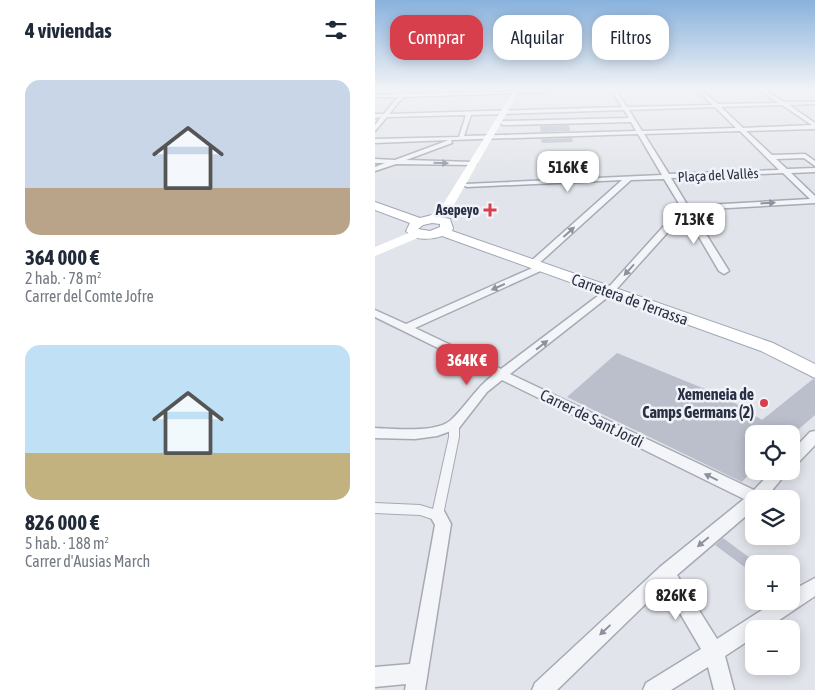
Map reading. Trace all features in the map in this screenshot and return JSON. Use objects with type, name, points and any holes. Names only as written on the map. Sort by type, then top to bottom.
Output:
[{"type":"main road","points":[[375,206],[431,235],[445,228],[500,122]]},
{"type":"main road","points":[[375,252],[433,219],[446,208],[473,164],[503,123]]},
{"type":"main road","name":"Carretera de Terrassa","points":[[433,219],[445,228],[537,266],[767,347],[815,372]]},
{"type":"street","points":[[461,138],[466,122]]},
{"type":"street","points":[[503,123],[538,122]]},
{"type":"street","points":[[467,186],[667,177],[634,122]]},
{"type":"street","points":[[734,122],[815,201]]},
{"type":"street","points":[[375,141],[815,126]]},
{"type":"street","points":[[375,169],[461,138]]},
{"type":"street","points":[[770,157],[805,156],[815,164]]},
{"type":"street","points":[[375,161],[473,164]]},
{"type":"street","name":"Plaça del Vallès","points":[[815,170],[667,177],[685,208],[815,201]]},
{"type":"street","points":[[406,328],[537,266],[629,179]]},
{"type":"street","points":[[375,433],[415,434],[437,431],[454,424],[483,389],[504,375],[610,291],[685,208],[724,271]]},
{"type":"street","name":"Carrer de Sant Jordi","points":[[375,313],[745,494]]},
{"type":"street","points":[[375,677],[416,681],[443,524],[439,516],[454,437],[454,424]]},
{"type":"street","points":[[800,451],[815,436]]},
{"type":"street","points":[[763,490],[773,480]]},
{"type":"street","points":[[542,690],[666,573],[745,507]]},
{"type":"street","points":[[375,508],[420,510],[439,516]]},
{"type":"street","points":[[666,573],[714,652],[725,690]]},
{"type":"street","points":[[653,690],[815,586]]},
{"type":"building","points":[[569,125],[570,131],[541,132],[540,126]]},
{"type":"building","points":[[572,138],[573,142],[542,143],[541,139]]},
{"type":"building","points":[[617,353],[727,398],[762,420],[813,379],[815,380],[815,415],[800,428],[800,425],[745,425],[745,479],[742,482],[567,397]]},
{"type":"building","points":[[723,538],[746,555],[745,567],[715,545]]},
{"type":"place","name":"Asepeyo","points":[[490,210]]},
{"type":"place","name":"Xemeneia de Camps Germans (2)","points":[[764,403]]}]
